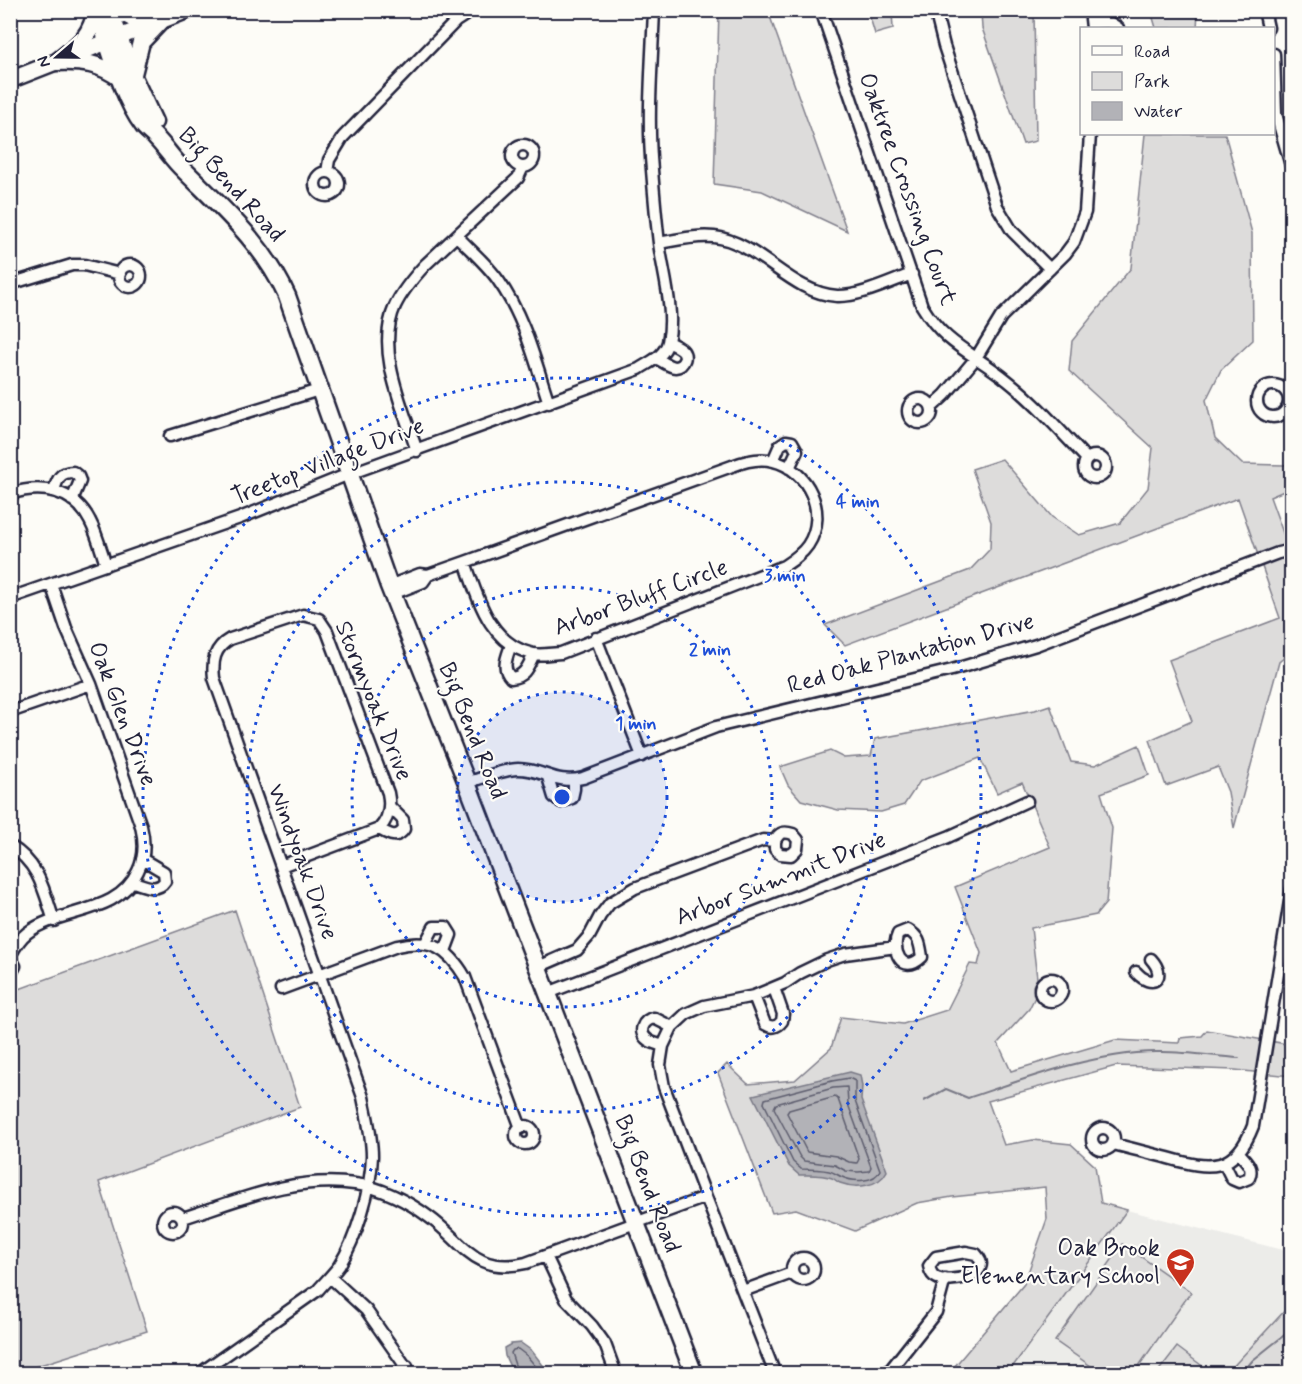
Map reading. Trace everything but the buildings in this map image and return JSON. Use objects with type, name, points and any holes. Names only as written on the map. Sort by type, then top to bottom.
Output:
[{"type":"main road","name":"Big Bend Road","points":[[96,10],[113,40],[127,77],[130,102],[143,126],[156,137],[180,167],[245,230],[273,269],[287,296],[390,590],[467,783],[694,1374]]},
{"type":"main road","points":[[57,62],[82,42],[91,31],[96,10]]},
{"type":"main road","name":"Big Bend Road","points":[[110,10],[113,40]]},
{"type":"main road","points":[[117,10],[134,19],[160,22]]},
{"type":"main road","points":[[10,80],[189,10]]},
{"type":"main road","points":[[57,62],[77,61],[100,65],[127,77],[141,42],[160,22]]},
{"type":"street","points":[[327,172],[329,160],[343,137],[456,21],[473,10]]},
{"type":"street","points":[[654,10],[650,129],[659,243],[669,302],[668,342],[658,359],[672,367],[679,366],[683,363],[685,356],[682,350],[668,342]]},
{"type":"street","name":"Oaktree Crossing Court","points":[[821,10],[922,306],[933,324],[944,335],[1009,381],[1087,459]]},
{"type":"street","points":[[935,10],[944,46],[997,206],[1012,231],[1050,269]]},
{"type":"street","points":[[1090,10],[1092,26],[1109,22],[1116,27]]},
{"type":"street","points":[[1264,10],[1268,27]]},
{"type":"street","points":[[1275,84],[1276,114],[1292,169]]},
{"type":"street","points":[[932,407],[976,358],[1001,317],[1074,242],[1086,212],[1090,135]]},
{"type":"street","points":[[417,451],[388,353],[390,324],[394,308],[412,280],[518,178],[523,167]]},
{"type":"street","points":[[457,236],[497,278],[510,298],[518,313],[549,403]]},
{"type":"street","points":[[659,243],[700,237],[726,240],[741,246],[805,287],[836,296],[851,295],[912,274]]},
{"type":"street","points":[[10,284],[72,265],[84,265],[120,274]]},
{"type":"street","name":"Treetop Village Drive","points":[[10,598],[271,507],[349,474],[549,403],[639,369],[658,359]]},
{"type":"street","points":[[170,436],[319,390]]},
{"type":"street","points":[[773,461],[780,445],[786,441],[792,442],[797,451],[789,468]]},
{"type":"street","name":"Arbor Bluff Circle","points":[[390,590],[420,574],[428,575],[742,462],[762,459],[789,468],[803,480],[812,492],[817,509],[809,543],[798,557],[769,573],[561,653],[534,654],[504,639],[488,621],[465,562]]},
{"type":"street","points":[[54,491],[57,478],[62,474],[73,472],[80,481],[72,500]]},
{"type":"street","points":[[10,494],[29,489],[54,491],[72,500],[81,507],[90,520],[106,565]]},
{"type":"street","name":"Red Oak Plantation Drive","points":[[467,783],[516,769],[529,770],[556,780],[574,780],[716,727],[952,670],[1036,645],[1167,593],[1292,550]]},
{"type":"street","name":"Oak Glen Drive","points":[[51,584],[66,628],[92,684],[141,826],[144,846],[142,859],[133,882]]},
{"type":"street","name":"Windyoak Drive","points":[[199,1374],[318,1290],[330,1277],[339,1266],[351,1240],[368,1187],[371,1143],[363,1097],[214,678],[213,664],[217,650],[222,644],[297,615],[311,616]]},
{"type":"street","name":"Stormyoak Drive","points":[[281,866],[379,829],[384,824],[390,807],[388,793],[327,631],[319,619],[311,616]]},
{"type":"street","points":[[596,638],[642,756]]},
{"type":"street","name":"Arbor Bluff Circle","points":[[512,645],[505,665],[506,672],[512,678],[519,678],[524,674],[534,654]]},
{"type":"street","points":[[10,712],[92,684]]},
{"type":"street","points":[[548,777],[554,797],[561,802],[572,798],[574,780]]},
{"type":"street","name":"Arbor Summit Drive","points":[[548,993],[948,837],[1027,801]]},
{"type":"street","name":"Stormyoak Drive","points":[[379,829],[392,836],[399,835],[404,829],[403,820],[390,807]]},
{"type":"street","points":[[538,968],[576,950],[590,935],[600,916],[616,898],[635,888],[763,840],[775,841]]},
{"type":"street","points":[[10,846],[25,856],[35,870],[54,921]]},
{"type":"street","points":[[10,975],[15,966],[10,957],[16,945],[27,933],[116,898],[133,882],[155,888],[161,887],[165,881],[164,872],[142,859]]},
{"type":"street","points":[[1114,1144],[1198,1166],[1224,1162],[1239,1153],[1253,1126],[1292,890]]},
{"type":"street","points":[[425,944],[434,927],[446,927],[451,935],[445,951]]},
{"type":"street","points":[[281,989],[397,946],[425,944],[445,951],[452,957],[465,977],[521,1128]]},
{"type":"street","points":[[775,1374],[664,1087],[660,1065],[663,1046],[672,1027],[686,1014],[704,1006],[754,996],[845,954],[896,947]]},
{"type":"street","points":[[1136,972],[1145,980],[1150,981],[1156,978],[1159,972],[1158,967],[1151,959]]},
{"type":"street","points":[[754,996],[765,1024],[771,1027],[776,1026],[782,1022],[783,1014],[774,988]]},
{"type":"street","points":[[663,1046],[644,1036],[642,1032],[644,1023],[654,1018],[672,1027]]},
{"type":"street","points":[[1224,1162],[1232,1179],[1239,1182],[1249,1178],[1252,1173],[1251,1167],[1239,1153]]},
{"type":"street","points":[[183,1218],[261,1192],[294,1184],[354,1184],[405,1201],[450,1234],[460,1247],[487,1263],[510,1267],[706,1197]]},
{"type":"street","points":[[546,1256],[566,1299],[592,1326],[605,1344],[616,1374]]},
{"type":"street","points":[[743,1291],[792,1273]]},
{"type":"street","points":[[330,1277],[366,1310],[409,1370],[396,1374]]},
{"type":"street","points":[[886,1374],[936,1312],[945,1279]]},
{"type":"shaded area","name":"Oak Brook Elementary School","points":[[1127,1210],[1291,1252],[1291,1325],[1257,1373],[1008,1374]]},
{"type":"green space","points":[[719,11],[768,11],[847,231],[762,191],[714,184]]},
{"type":"green space","points":[[868,11],[892,11],[893,29],[875,34]]},
{"type":"green space","points":[[981,11],[1034,11],[1036,141],[1023,144],[982,28]]},
{"type":"green space","points":[[1151,11],[1198,11],[1197,27],[1156,27]]},
{"type":"green space","points":[[1145,135],[1225,135],[1252,233],[1253,340],[1221,370],[1206,400],[1215,438],[1242,464],[1292,464],[1291,488],[1270,497],[1291,555],[1291,652],[1279,662],[1234,828],[1228,792],[1218,767],[1166,786],[1150,740],[1192,721],[1169,660],[1280,618],[1238,498],[845,645],[825,625],[970,570],[990,549],[991,522],[972,469],[1002,459],[1052,517],[1079,535],[1120,523],[1148,488],[1153,448],[1069,371],[1072,341],[1131,268]]},
{"type":"green space","points":[[1050,705],[1071,762],[1095,765],[1139,745],[1149,775],[1101,793],[1112,828],[1106,903],[1096,915],[1031,928],[1037,978],[1033,986],[1035,997],[1029,1009],[998,1043],[1011,1071],[1115,1040],[1179,1043],[1180,1038],[1202,1036],[1207,1030],[1292,1045],[1291,1076],[1235,1070],[1116,1066],[988,1101],[1004,1145],[1033,1140],[1071,1144],[1095,1166],[1101,1203],[1127,1210],[1008,1373],[949,1373],[1024,1284],[1047,1219],[1045,1187],[917,1203],[855,1231],[796,1209],[772,1213],[718,1073],[727,1064],[748,1084],[795,1080],[831,1048],[841,1017],[903,1024],[947,1010],[970,964],[978,965],[981,953],[955,887],[1050,847],[1022,782],[997,793],[980,758],[920,781],[904,805],[881,812],[838,810],[801,800],[788,785],[780,767],[830,751],[844,758],[871,756],[875,739],[1035,710]]},
{"type":"green space","points":[[235,910],[300,1107],[99,1182],[147,1331],[15,1373],[10,1361],[11,992]]},
{"type":"green space","points":[[1123,1244],[1191,1292],[1134,1373],[1101,1373],[1055,1341]]},
{"type":"green space","points":[[1291,1304],[1291,1373],[1227,1373]]},
{"type":"green space","points":[[1177,1347],[1205,1368],[1200,1373],[1157,1373]]},
{"type":"water","points":[[850,1072],[860,1075],[861,1100],[887,1171],[879,1180],[860,1186],[846,1185],[824,1176],[799,1175],[789,1166],[753,1095]]},
{"type":"water","points":[[521,1343],[532,1351],[549,1373],[513,1373],[504,1348],[511,1344]]},
{"type":"waterway","points":[[924,1101],[946,1089],[968,1098],[1061,1068],[1132,1053],[1177,1052],[1239,1058]]},
{"type":"waterway","points":[[1241,1374],[1253,1360],[1292,1329]]},
{"type":"place","name":"Oak Brook Elementary School","points":[[1181,1288]]}]
